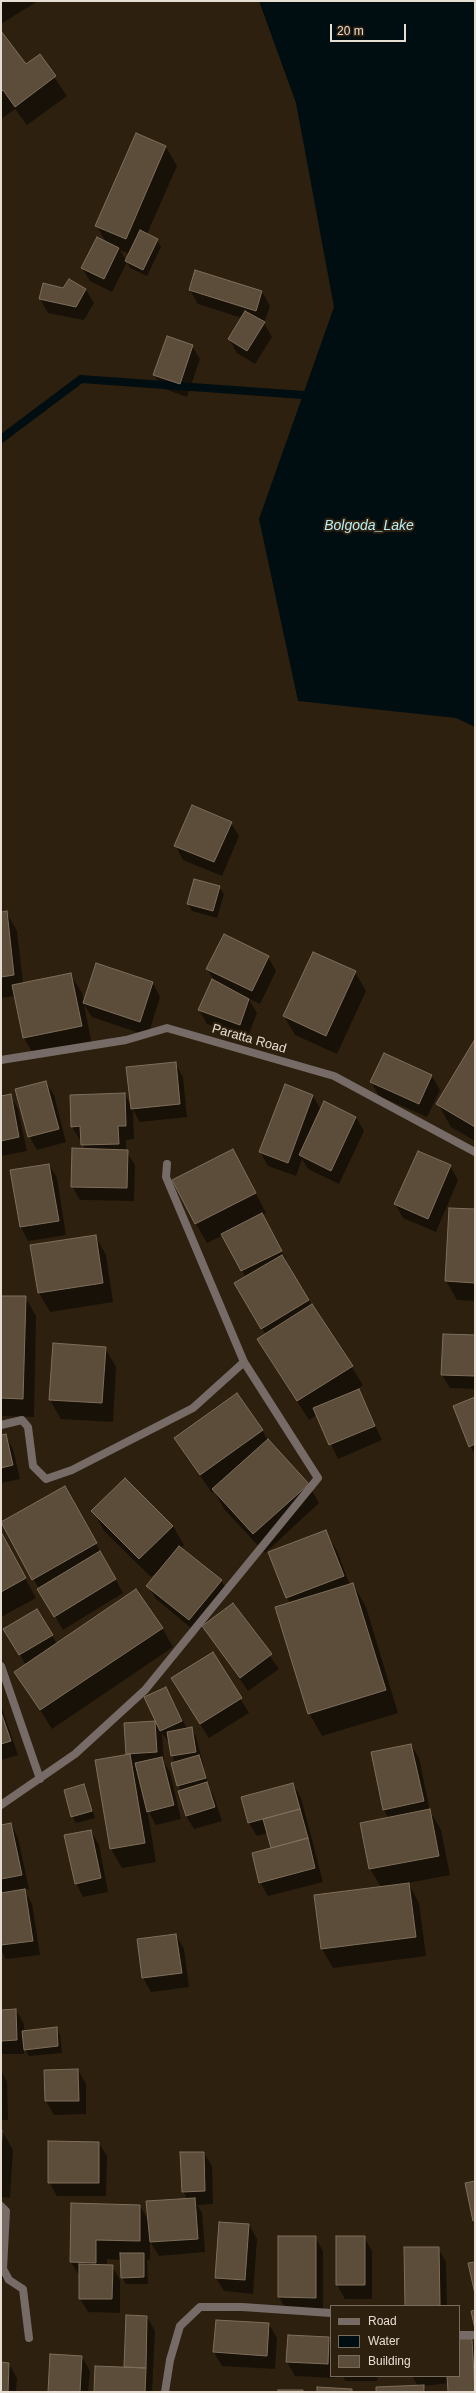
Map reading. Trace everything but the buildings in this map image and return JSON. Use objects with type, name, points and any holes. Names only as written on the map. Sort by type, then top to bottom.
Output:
[{"type":"street","name":"Paratta Road","points":[[1,1060],[126,1040],[167,1028],[334,1076],[475,1152]]},
{"type":"street","points":[[1,1805],[75,1754],[145,1690],[318,1478],[244,1362],[166,1176],[167,1164]]},
{"type":"street","points":[[1,1425],[22,1420],[28,1427],[33,1466],[46,1479],[72,1470],[194,1408],[244,1362]]},
{"type":"street","points":[[1,1666],[40,1779]]},
{"type":"street","points":[[1,2206],[6,2211],[3,2269],[8,2280],[22,2289],[29,2338]]},
{"type":"street","points":[[165,2392],[170,2360],[180,2326],[200,2307],[330,2313]]},
{"type":"street","points":[[460,2335],[475,2335]]},
{"type":"water","name":"Bolgoda_Lake","points":[[259,1],[475,1],[475,727],[456,718],[298,701],[259,519],[334,307],[296,103]]},
{"type":"waterway","points":[[1,439],[81,379],[303,395]]}]
